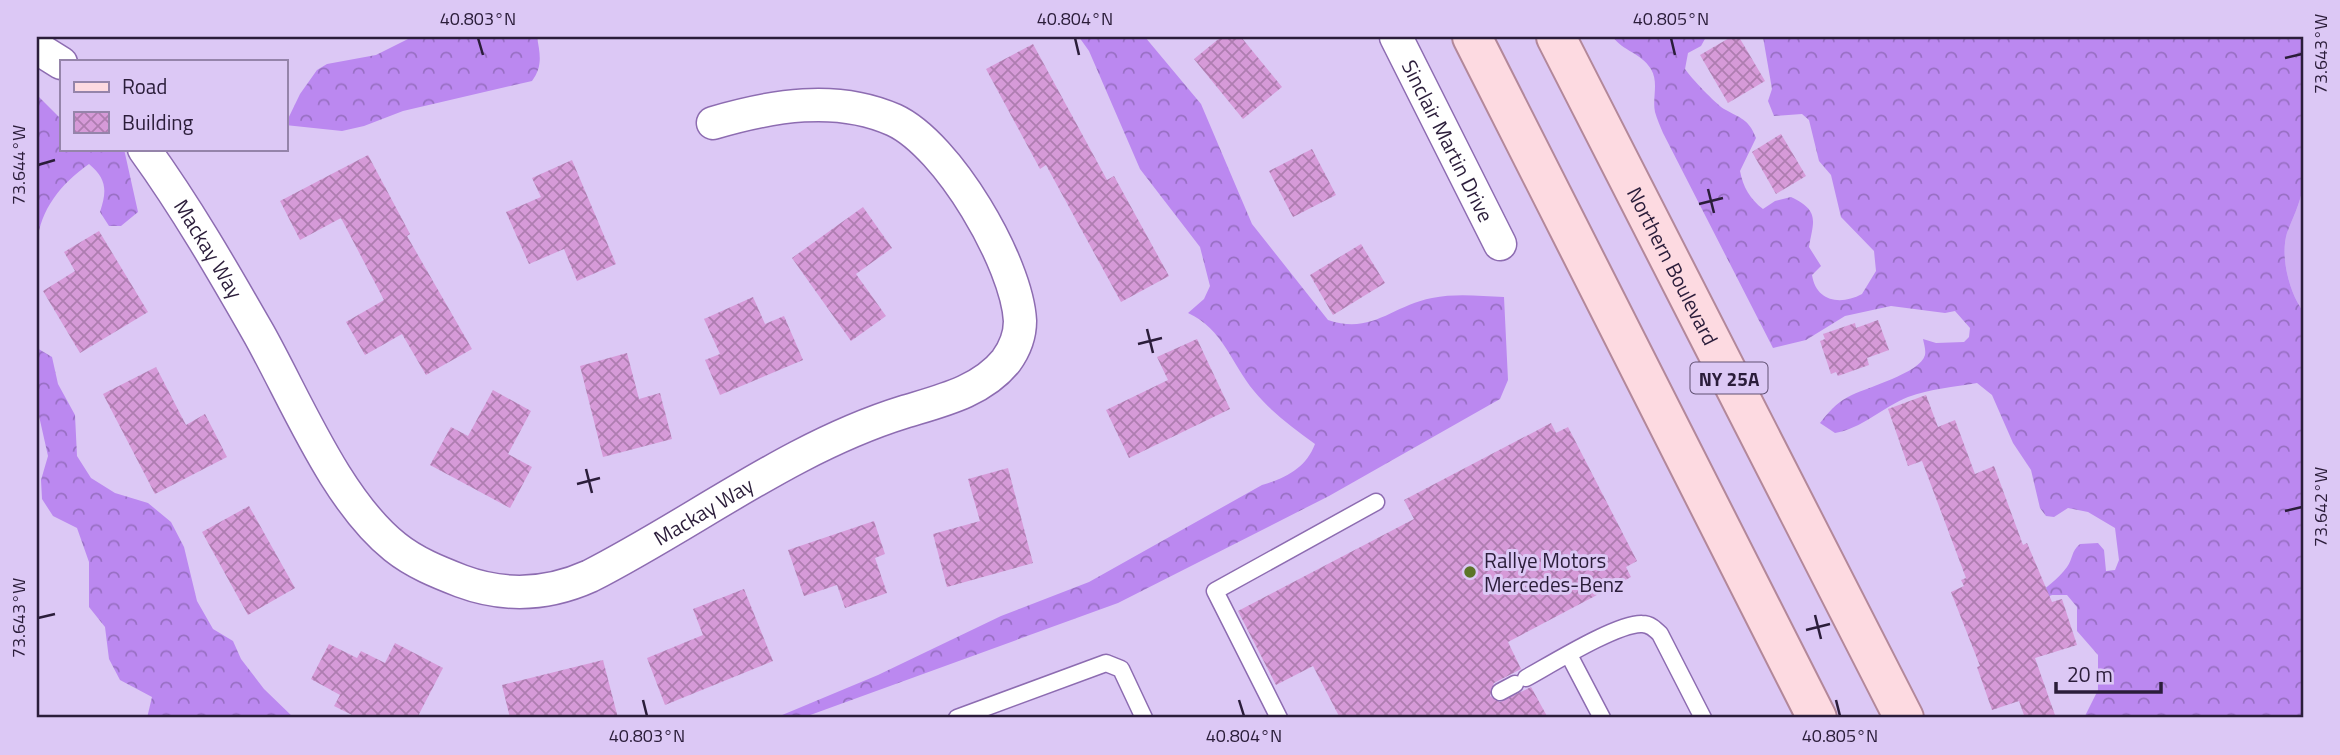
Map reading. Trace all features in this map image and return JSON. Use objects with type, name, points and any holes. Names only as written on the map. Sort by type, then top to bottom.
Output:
[{"type":"main road","points":[[1472,37],[1817,718]]},
{"type":"main road","name":"Northern Boulevard","points":[[1556,37],[1904,718]]},
{"type":"street","name":"Sinclair Martin Drive","points":[[1396,37],[1500,244]]},
{"type":"street","points":[[37,48],[60,62]]},
{"type":"street","name":"Mackay Way","points":[[145,150],[171,186],[212,253],[360,512],[397,549],[427,568],[488,590],[533,592],[562,587],[590,576],[832,439],[957,395],[979,384],[997,371],[1014,348],[1020,323],[1018,308],[990,234],[976,208],[940,157],[910,129],[868,111],[814,105],[764,110],[713,123]]},
{"type":"lane","points":[[1279,718],[1215,591],[1376,502]]},
{"type":"lane","points":[[1514,684],[1626,627],[1642,624],[1652,627],[1660,634],[1703,718]]},
{"type":"lane","points":[[1569,655],[1602,718]]},
{"type":"lane","points":[[957,718],[1106,663],[1121,669],[1144,718]]},
{"type":"shaded area","points":[[2303,187],[2303,311],[2290,284],[2285,263],[2285,242]]},
{"type":"green space","points":[[412,37],[537,37],[540,54],[539,65],[532,81],[403,111],[364,126],[342,131],[287,125],[300,94],[317,70],[327,64],[376,55]]},
{"type":"green space","points":[[1079,37],[1145,37],[1201,104],[1252,224],[1328,320],[1343,324],[1369,322],[1418,302],[1441,296],[1504,297],[1508,380],[1500,399],[1329,496],[1118,603],[802,718],[775,718],[878,675],[1001,616],[1089,582],[1262,485],[1294,471],[1306,460],[1315,444],[1268,406],[1246,380],[1218,337],[1188,313],[1204,299],[1210,286],[1200,247],[1140,169],[1089,51]]},
{"type":"green space","points":[[1613,37],[1706,37],[1701,46],[1688,53],[1685,69],[1715,101],[1743,120],[1753,132],[1756,138],[1740,171],[1745,187],[1763,209],[1775,201],[1791,197],[1807,207],[1813,218],[1809,247],[1821,266],[1812,275],[1814,284],[1824,296],[1845,300],[1862,294],[1876,271],[1874,251],[1841,217],[1831,175],[1819,161],[1809,120],[1802,114],[1774,116],[1768,101],[1772,89],[1763,37],[2303,37],[2303,187],[2287,233],[2285,263],[2290,284],[2303,311],[2303,718],[2084,718],[2098,690],[2098,655],[2077,631],[2077,607],[2067,595],[2052,595],[1993,619],[2033,597],[2060,576],[2080,544],[2098,543],[2104,550],[2106,571],[2115,570],[2119,560],[2115,528],[2088,512],[2068,508],[2054,517],[2046,516],[2040,508],[2031,470],[2013,443],[1992,395],[1977,383],[1908,397],[1845,431],[1835,433],[1820,423],[1844,399],[1914,368],[1925,355],[1923,339],[1936,343],[1964,342],[1969,337],[1970,328],[1955,311],[1945,313],[1891,306],[1845,316],[1806,340],[1773,348],[1663,133],[1654,107],[1655,80],[1651,69]]},
{"type":"green space","points":[[37,95],[60,118],[60,150],[124,150],[138,212],[121,226],[109,226],[100,212],[104,186],[89,164],[69,180],[54,198],[42,220],[37,244]]},
{"type":"green space","points":[[37,348],[52,357],[58,384],[75,415],[77,456],[91,478],[115,493],[148,503],[171,522],[184,547],[197,601],[213,629],[233,641],[241,659],[264,689],[294,718],[147,718],[152,697],[120,680],[109,659],[105,627],[89,607],[89,562],[77,528],[53,516],[42,499],[41,480],[48,456],[37,407]]},
{"type":"building","points":[[1221,37],[1241,37],[1282,87],[1243,119],[1194,59]]},
{"type":"building","points":[[1731,37],[1739,37],[1765,81],[1728,103],[1700,55]]},
{"type":"building","points":[[1033,44],[1107,180],[1114,176],[1169,276],[1121,302],[1046,165],[1040,169],[986,69]]},
{"type":"building","points":[[1781,134],[1806,176],[1776,194],[1752,152]]},
{"type":"building","points":[[1312,149],[1336,195],[1293,217],[1269,171]]},
{"type":"building","points":[[368,155],[410,234],[407,236],[472,349],[426,375],[402,334],[365,355],[346,322],[384,300],[341,218],[300,240],[280,201]]},
{"type":"building","points":[[572,160],[616,264],[577,281],[564,249],[529,264],[506,212],[541,197],[532,178]]},
{"type":"building","points":[[863,207],[892,248],[856,274],[886,316],[851,341],[792,258]]},
{"type":"building","points":[[99,231],[148,312],[80,353],[43,291],[75,271],[64,252]]},
{"type":"building","points":[[1361,244],[1385,283],[1333,315],[1310,275]]},
{"type":"building","points":[[753,297],[765,324],[784,316],[803,360],[720,395],[705,360],[720,354],[704,319]]},
{"type":"building","points":[[1878,320],[1889,350],[1867,358],[1869,365],[1838,376],[1836,372],[1831,374],[1820,341],[1825,339],[1823,334],[1855,323],[1856,328]]},
{"type":"building","points":[[1197,339],[1230,409],[1129,458],[1106,410],[1168,380],[1157,357]]},
{"type":"building","points":[[627,353],[639,399],[660,393],[672,439],[603,457],[580,366]]},
{"type":"building","points":[[156,367],[186,425],[205,414],[227,457],[155,494],[103,394]]},
{"type":"building","points":[[493,390],[531,411],[508,454],[532,467],[510,508],[430,465],[451,427],[468,436]]},
{"type":"building","points":[[1926,395],[1938,427],[1955,420],[1975,474],[1994,466],[2023,545],[2027,543],[2052,602],[2062,599],[2077,645],[2035,658],[2056,718],[2025,718],[2019,701],[1992,710],[1977,667],[1980,666],[1951,592],[1964,586],[1961,580],[1966,578],[1922,461],[1908,466],[1888,409]]},
{"type":"building","name":"Rallye Motors Mercedes-Benz","points":[[1551,423],[1556,433],[1568,427],[1637,561],[1626,567],[1631,577],[1508,642],[1521,669],[1494,683],[1490,696],[1500,702],[1531,687],[1548,718],[1340,718],[1313,666],[1276,685],[1238,611],[1414,519],[1404,500]]},
{"type":"building","points":[[1008,468],[1033,563],[947,587],[933,534],[980,521],[968,479]]},
{"type":"building","points":[[249,506],[295,588],[248,615],[202,532]]},
{"type":"building","points":[[874,521],[885,554],[875,558],[887,593],[845,608],[837,585],[804,596],[788,550]]},
{"type":"building","points":[[744,589],[773,661],[665,705],[647,658],[703,635],[693,609]]},
{"type":"building","points":[[395,643],[443,668],[417,718],[358,718],[334,706],[340,695],[311,679],[329,644],[357,658],[361,651],[385,663]]},
{"type":"building","points":[[603,660],[618,718],[510,718],[502,685]]},
{"type":"place","name":"Rallye Motors Mercedes-Benz","points":[[1470,572]]}]
